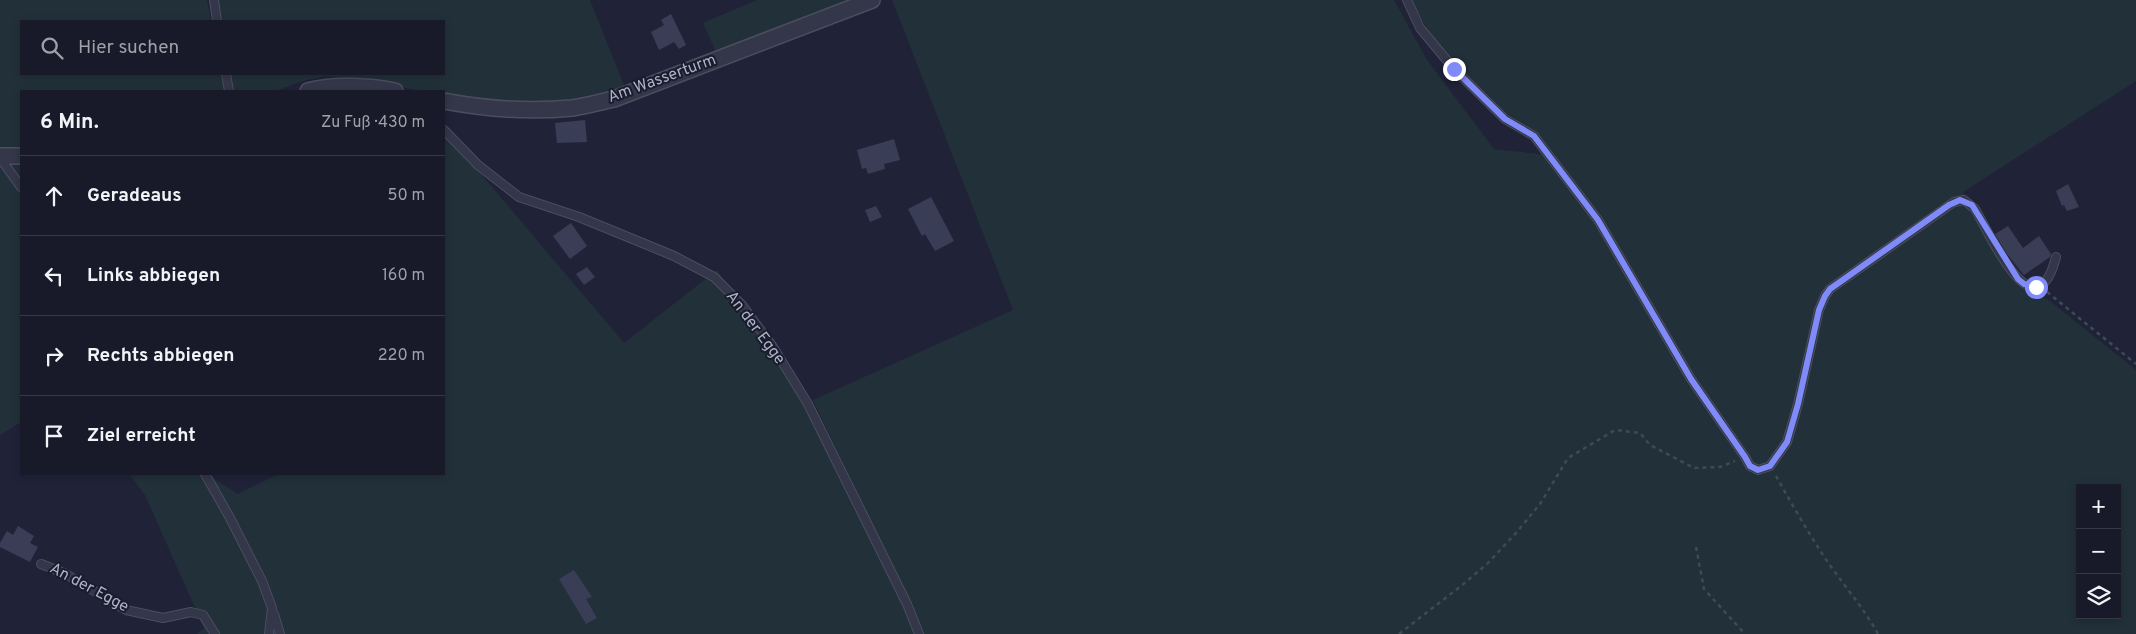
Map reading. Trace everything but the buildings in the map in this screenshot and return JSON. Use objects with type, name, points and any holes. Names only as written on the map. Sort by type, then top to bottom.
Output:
[{"type":"street","name":"Am Wasserturm","points":[[445,101],[467,106],[527,110],[574,108],[614,99],[872,0]]},
{"type":"street","points":[[312,90],[321,88],[389,90]]},
{"type":"street","points":[[0,157],[20,156]]},
{"type":"lane","points":[[214,0],[217,20]]},
{"type":"lane","points":[[1407,0],[1420,28],[1454,69],[1505,119],[1534,136],[1598,220],[1691,379],[1750,466],[1758,470],[1770,466],[1787,442],[1798,404],[1819,310],[1825,296],[1830,289],[1934,215],[1954,202],[1964,200],[1972,205],[2018,279],[2031,287],[2040,286],[2050,276],[2056,258]]},
{"type":"lane","points":[[226,75],[229,90]]},
{"type":"lane","name":"An der Egge","points":[[445,131],[478,165],[519,197],[579,217],[674,256],[714,276],[742,305],[773,347],[808,404],[907,604],[918,634]]},
{"type":"lane","points":[[0,157],[20,186]]},
{"type":"lane","points":[[206,475],[250,556],[272,608],[280,634]]},
{"type":"lane","name":"An der Egge","points":[[41,564],[64,573],[126,610],[163,618],[191,612],[203,615],[215,634]]},
{"type":"lane","points":[[269,634],[272,608]]},
{"type":"path","points":[[2040,286],[2136,364]]},
{"type":"path","points":[[1399,634],[1474,575],[1516,533],[1540,504],[1568,458],[1616,430],[1640,433],[1650,445],[1694,468],[1720,467],[1745,457]]},
{"type":"path","points":[[1770,466],[1820,551],[1849,592],[1866,612],[1878,634]]},
{"type":"path","points":[[1696,547],[1704,589],[1744,634]]},
{"type":"shaded area","points":[[0,0],[207,0],[211,20],[20,20],[20,75],[221,75],[224,90],[20,90],[20,151],[0,150]]},
{"type":"shaded area","points":[[218,0],[590,0],[626,90],[590,99],[562,103],[528,104],[476,100],[445,95],[445,90],[418,90],[325,76],[299,82],[279,90],[232,90],[229,75],[445,75],[445,20],[221,20]]},
{"type":"shaded area","points":[[757,0],[854,0],[717,54],[703,23]]},
{"type":"shaded area","points":[[892,0],[1394,0],[1427,60],[1494,149],[1556,156],[1536,132],[1505,112],[1446,55],[1427,28],[1411,0],[2136,0],[2136,81],[1963,192],[2006,270],[2023,289],[2050,301],[2136,370],[2136,634],[923,634],[813,400],[1013,310]]},
{"type":"shaded area","points":[[445,128],[475,167],[624,343],[717,270],[804,403],[905,605],[915,634],[284,634],[266,579],[281,634],[197,634],[204,628],[145,495],[130,475],[208,475],[238,494],[276,475],[445,475]]},
{"type":"shaded area","points":[[0,160],[20,160],[20,423],[0,435]]},
{"type":"route","points":[[1454,69],[1505,119],[1534,136],[1598,220],[1691,379],[1750,466],[1758,470],[1770,466],[1787,442],[1798,404],[1819,310],[1830,289],[1949,205],[1964,200],[1972,205],[2012,272],[2020,282],[2036,287]]}]
